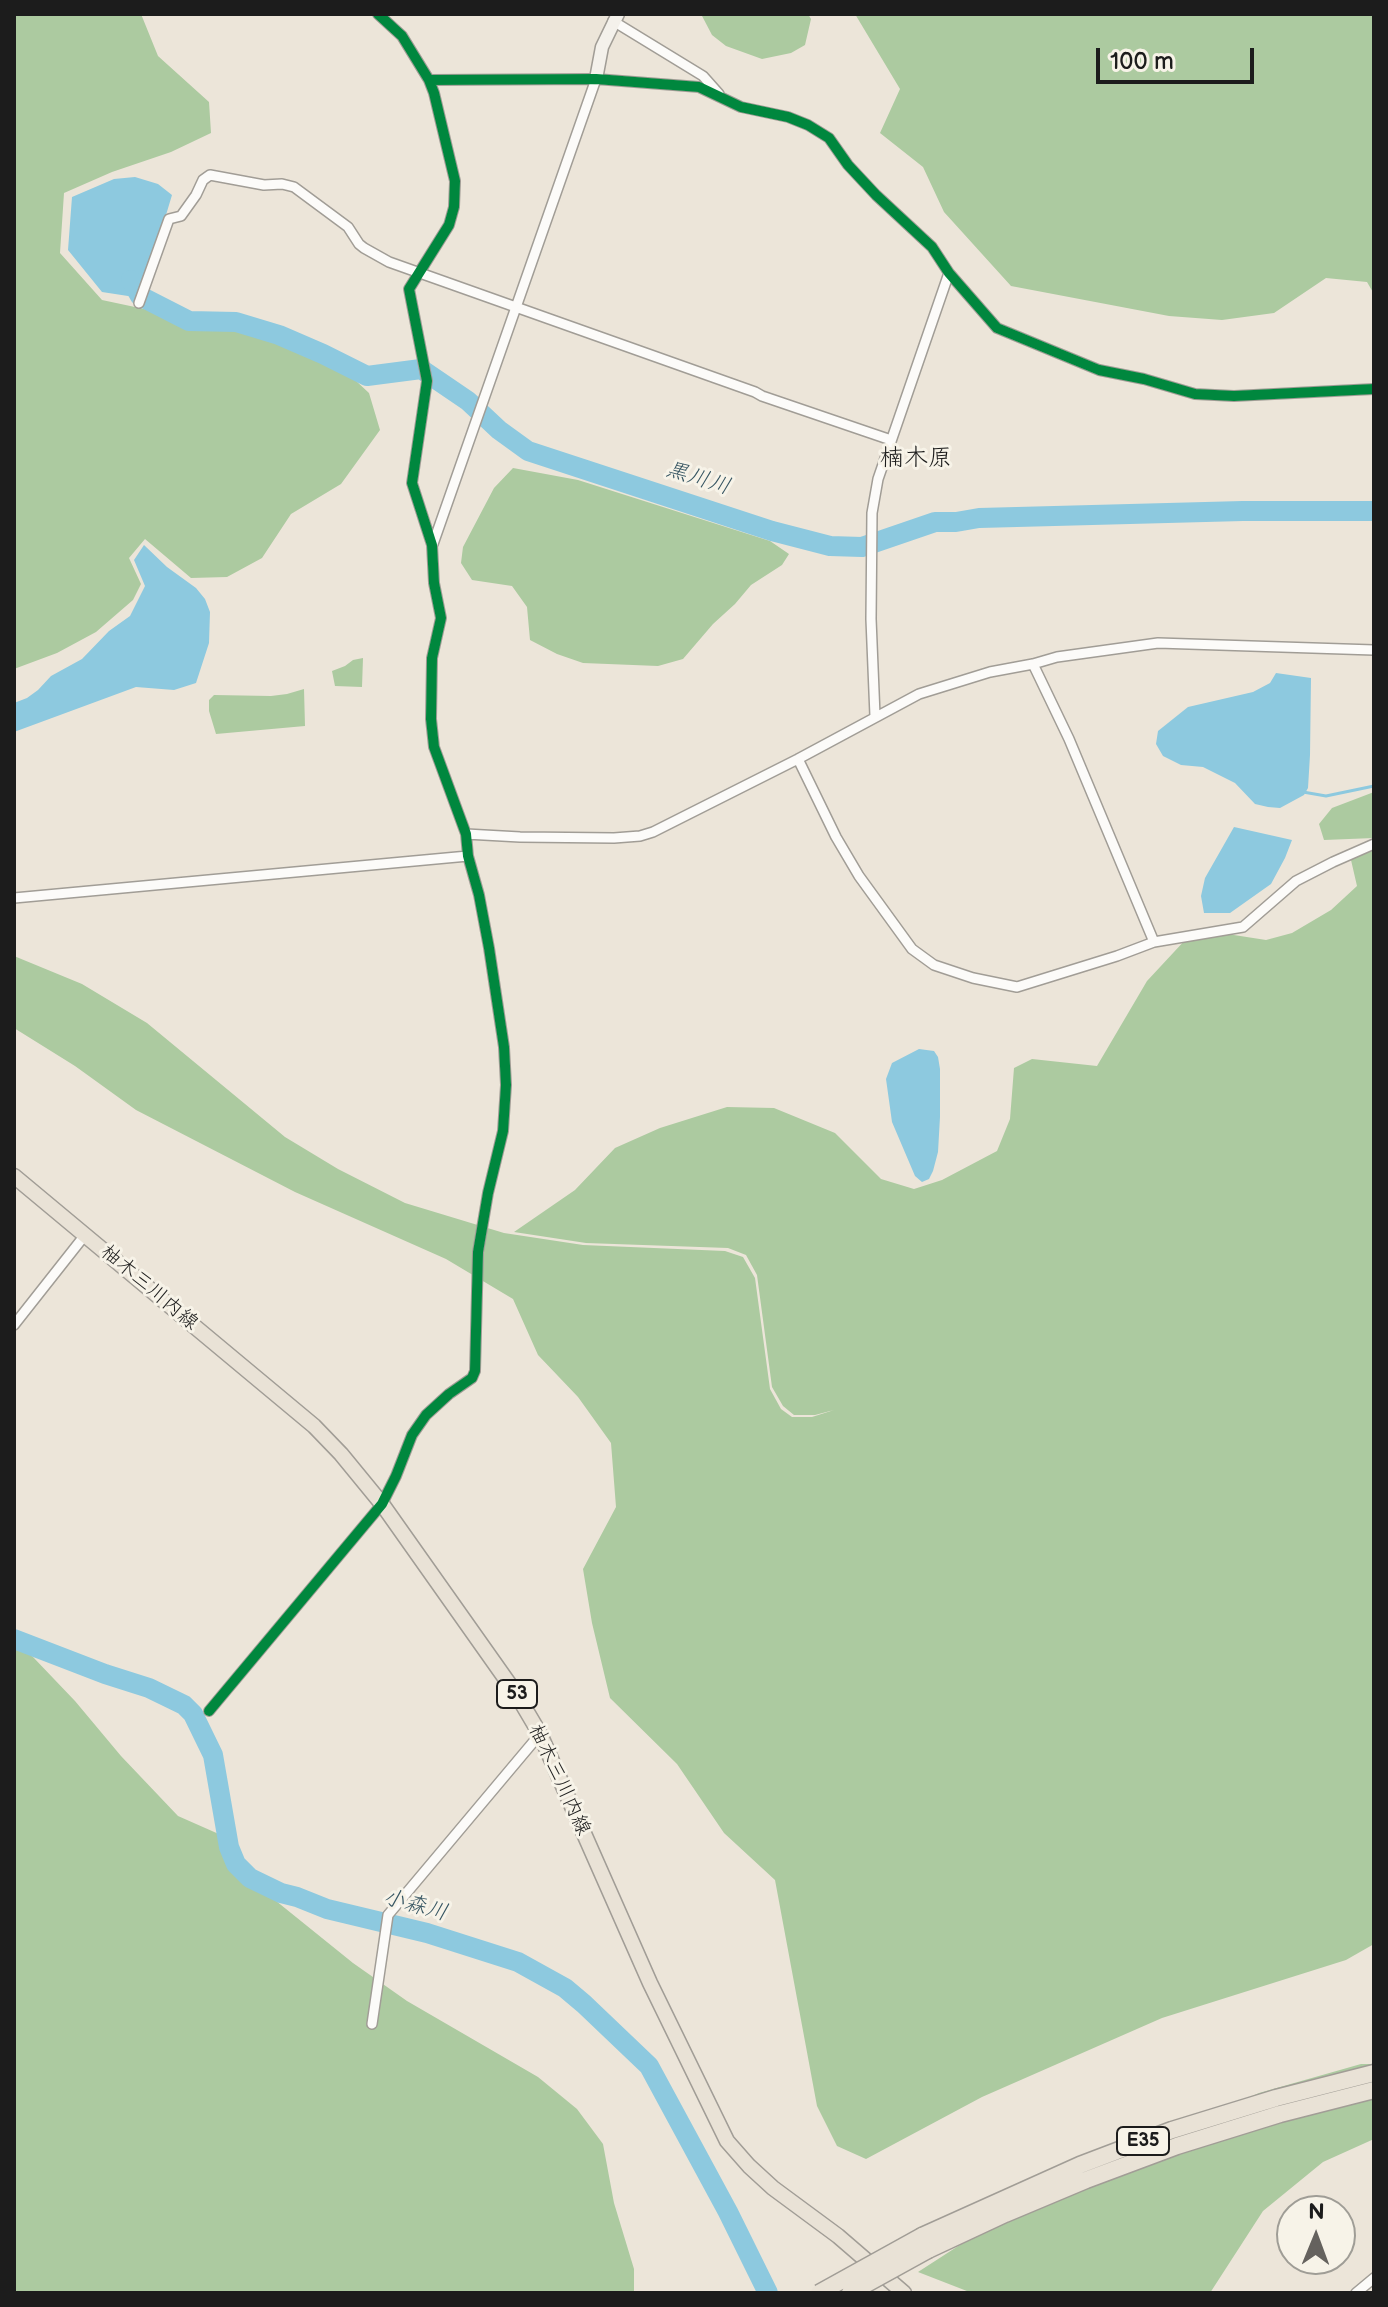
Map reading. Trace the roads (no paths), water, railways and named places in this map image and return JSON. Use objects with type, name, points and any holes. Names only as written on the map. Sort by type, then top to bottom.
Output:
[{"type":"highway","name":"E35","points":[[819,2293],[1080,2165],[1172,2130],[1276,2098],[1374,2073]]},
{"type":"highway","name":"E35","points":[[850,2293],[925,2243],[1177,2146],[1280,2114],[1374,2090]]},
{"type":"main road","name":"柚木三川内線","points":[[14,1176],[314,1426],[382,1504],[517,1695],[540,1734],[650,1983],[727,2141],[773,2188],[838,2236],[904,2293]]},
{"type":"street","points":[[209,1711],[382,1504],[412,1435],[426,1415],[472,1378],[475,1371],[478,1252],[503,1131],[506,1085],[504,1047],[489,948],[466,834],[434,747],[432,658],[441,618],[434,583],[432,545],[412,483],[427,381],[409,289],[449,225],[454,207],[455,181],[429,80],[402,36],[378,14]]},
{"type":"street","points":[[432,545],[596,79],[602,47],[615,18],[703,76],[724,99]]},
{"type":"street","points":[[429,80],[596,79],[699,87],[741,107],[788,117],[829,138],[848,165],[876,195],[932,247],[949,273],[997,328],[1099,370],[1195,394],[1234,396],[1374,389]]},
{"type":"street","points":[[139,303],[169,219],[181,216],[203,180],[210,175],[264,185],[282,184],[294,187],[348,227],[364,248],[389,262],[891,440]]},
{"type":"street","points":[[875,716],[871,619],[872,513],[878,479],[949,273]]},
{"type":"street","points":[[466,834],[640,836],[798,759],[919,694],[990,672],[1057,657],[1158,643],[1374,650]]},
{"type":"street","points":[[1033,664],[1069,739],[1154,942]]},
{"type":"street","points":[[798,759],[859,876],[912,949],[934,965],[973,978],[1017,987],[1154,942],[1243,927],[1296,881],[1374,844]]},
{"type":"street","points":[[14,898],[468,856]]},
{"type":"street","points":[[14,1325],[85,1235]]},
{"type":"street","points":[[372,2024],[388,1915],[540,1734]]},
{"type":"street","points":[[1356,2293],[1374,2278]]},
{"type":"water","points":[[135,177],[158,184],[172,195],[141,298],[102,292],[68,250],[72,197],[114,179]]},
{"type":"water","points":[[144,545],[196,588],[210,612],[209,643],[196,683],[174,690],[136,687],[14,732],[14,703],[27,698],[51,676],[82,659],[109,631],[130,616],[145,586],[134,560]]},
{"type":"water","points":[[1276,673],[1311,678],[1310,755],[1308,788],[1304,795],[1280,808],[1255,804],[1235,783],[1203,767],[1181,765],[1163,756],[1156,744],[1158,731],[1188,707],[1253,692],[1270,683]]},
{"type":"water","points":[[1234,827],[1292,840],[1271,884],[1230,913],[1204,913],[1201,896],[1205,878]]},
{"type":"water","points":[[919,1049],[934,1051],[940,1069],[938,1152],[929,1179],[922,1182],[915,1176],[892,1122],[886,1079],[892,1063]]},
{"type":"waterway","name":"黒川川","points":[[131,280],[140,296],[189,321],[236,322],[279,335],[367,376],[421,369],[468,401],[499,430],[528,451],[772,531],[830,546],[862,547],[935,522],[979,518],[1374,511]]},
{"type":"waterway","points":[[1303,792],[1326,796],[1374,786]]},
{"type":"waterway","name":"小森川","points":[[14,1639],[149,1688],[184,1705],[193,1714],[213,1755],[229,1847],[236,1864],[250,1878],[327,1909],[427,1933],[518,1962],[565,1988],[584,2004],[649,2066],[768,2293]]},
{"type":"district","name":"楠木原","points":[[916,459]]}]
